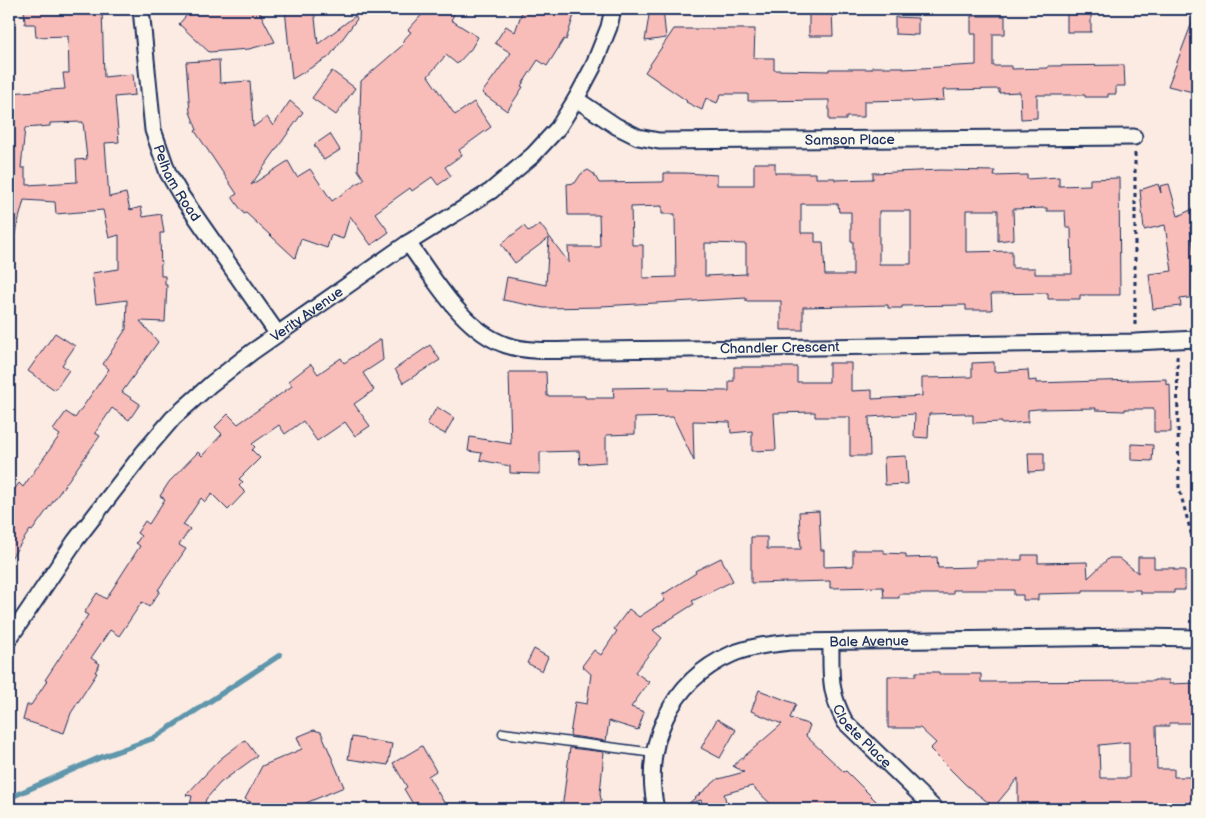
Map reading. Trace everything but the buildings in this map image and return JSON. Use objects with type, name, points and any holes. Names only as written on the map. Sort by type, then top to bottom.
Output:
[{"type":"street","name":"Pelham Road","points":[[140,9],[153,130],[168,173],[182,198],[278,333]]},
{"type":"street","name":"Verity Avenue","points":[[9,639],[74,541],[143,452],[173,418],[211,384],[278,333],[408,243],[492,191],[533,155],[558,128],[576,99],[609,27],[613,9]]},
{"type":"street","name":"Samson Place","points":[[576,99],[616,126],[638,137],[659,141],[1134,137]]},
{"type":"street","name":"Chandler Crescent","points":[[408,243],[453,304],[472,325],[484,335],[506,345],[525,348],[550,350],[649,349],[1135,342],[1197,339]]},
{"type":"street","name":"Bale Avenue","points":[[656,809],[652,792],[652,771],[654,752],[661,726],[672,704],[698,674],[733,654],[771,644],[1139,637],[1197,638]]},
{"type":"street","name":"Cloete Place","points":[[831,642],[831,686],[836,706],[845,722],[935,809]]},
{"type":"lane","points":[[503,732],[654,752]]},
{"type":"path","points":[[1134,137],[1135,342]]},
{"type":"path","points":[[1177,340],[1179,488],[1197,555]]},
{"type":"waterway","points":[[9,798],[99,758],[154,738],[280,655]]}]
